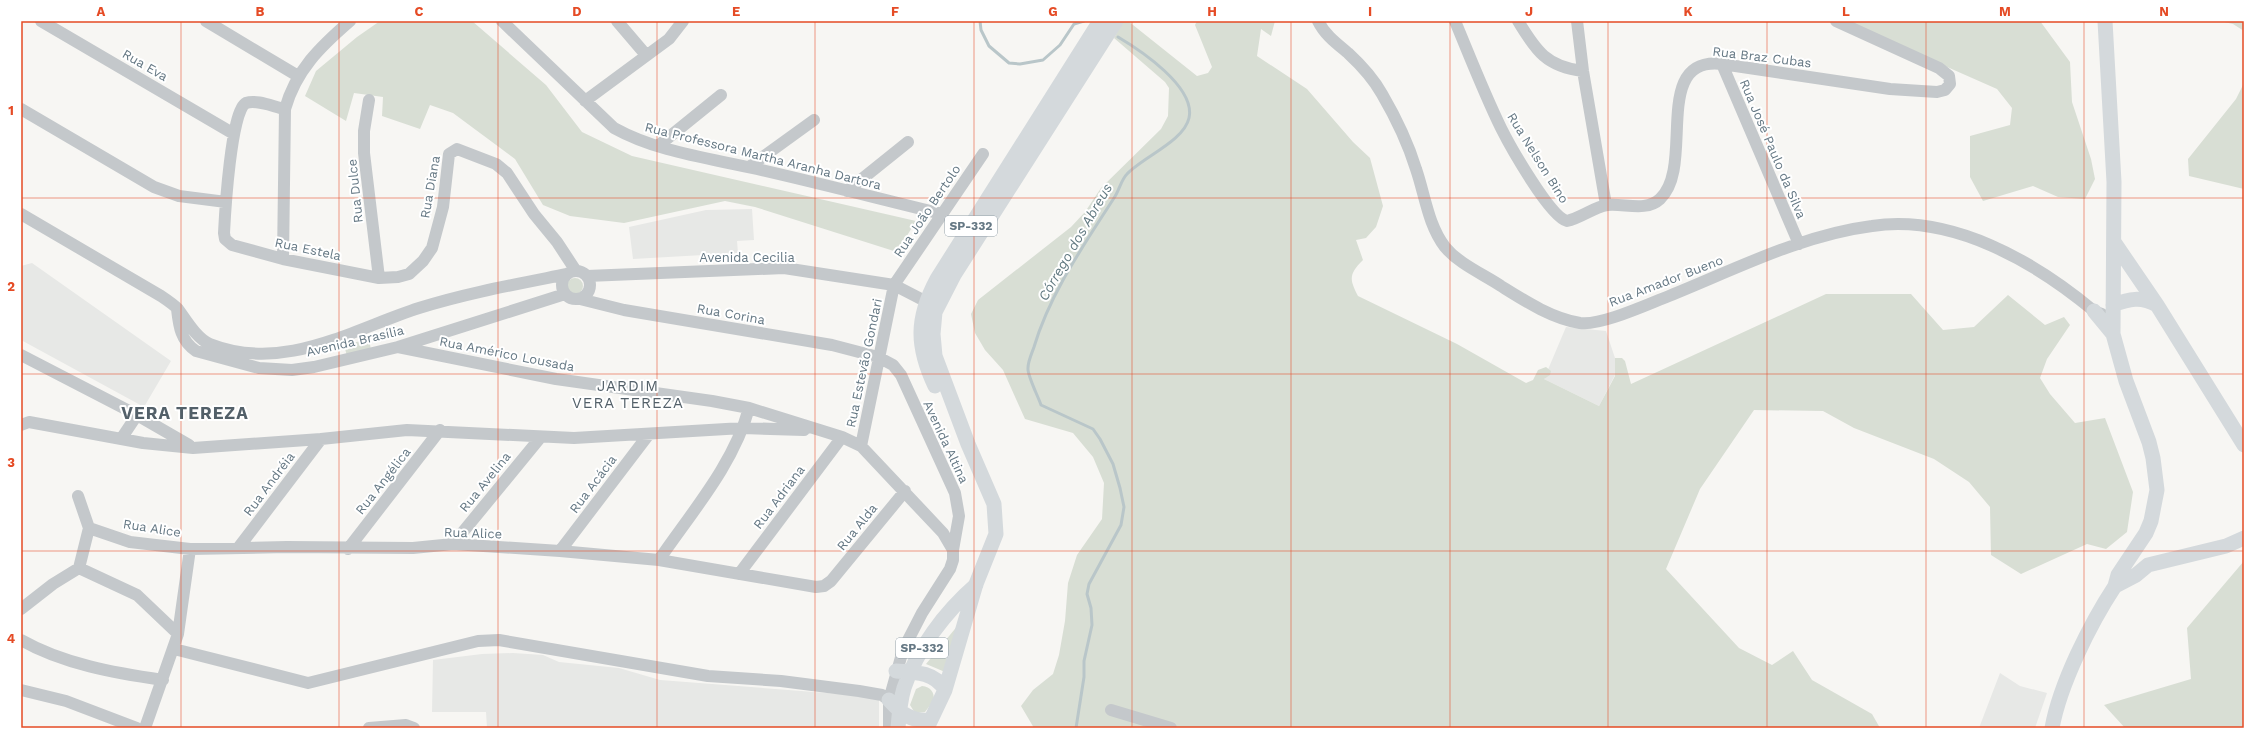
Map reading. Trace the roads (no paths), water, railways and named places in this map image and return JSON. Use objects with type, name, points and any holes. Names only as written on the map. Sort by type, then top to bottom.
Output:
[{"type":"main road","name":"SP-332","points":[[968,444],[949,416],[924,360],[921,342],[921,322],[925,301],[937,279],[1100,21]]},
{"type":"main road","name":"SP-332","points":[[929,724],[945,690],[976,584],[996,534],[996,513],[983,475],[968,444],[935,356],[933,334],[935,312],[954,275],[1116,21]]},
{"type":"main road","points":[[2052,728],[2055,710],[2076,657],[2115,586],[2118,575],[2135,552],[2151,521],[2157,490],[2154,458],[2126,381],[2113,334],[2113,138],[2105,21]]},
{"type":"main road","points":[[2114,242],[2157,305],[2244,444]]},
{"type":"main road","points":[[2113,308],[2129,298],[2142,299],[2157,305]]},
{"type":"main road","points":[[2089,307],[2113,334]]},
{"type":"main road","points":[[2135,552],[2135,562],[2138,565],[2148,565],[2226,546],[2244,538]]},
{"type":"main road","points":[[2115,586],[2136,575],[2148,565]]},
{"type":"main road","name":"SP-332","points":[[898,728],[904,689],[923,648],[938,626],[976,584]]},
{"type":"main road","points":[[896,671],[923,673],[942,684],[945,690]]},
{"type":"main road","points":[[889,700],[900,711],[914,720],[929,724]]},
{"type":"street","name":"Rua Eva","points":[[41,21],[234,134]]},
{"type":"street","points":[[206,21],[298,76]]},
{"type":"street","points":[[283,259],[285,110],[290,91],[298,76],[312,57],[350,21]]},
{"type":"street","name":"Rua Professora Martha Aranha Dartora","points":[[502,21],[614,128],[632,138],[658,146],[942,214]]},
{"type":"street","points":[[617,21],[646,55]]},
{"type":"street","points":[[585,101],[669,39],[683,21]]},
{"type":"street","name":"Rua Amador Bueno","points":[[1318,21],[1330,38],[1366,71],[1384,96],[1409,146],[1433,226],[1447,249],[1462,261],[1542,310],[1583,323],[1616,317],[1799,244],[1872,226],[1922,226],[1954,233],[1995,248],[2036,268],[2089,307],[2102,306],[2113,308]]},
{"type":"street","name":"Rua Nelson Bino","points":[[1455,21],[1501,129],[1547,204],[1563,220],[1567,221],[1606,206]]},
{"type":"street","points":[[1518,21],[1528,38],[1551,63],[1566,69],[1583,71]]},
{"type":"street","points":[[1577,21],[1583,71],[1606,206]]},
{"type":"street","name":"Rua Braz Cubas","points":[[1606,206],[1651,205],[1660,199],[1669,188],[1674,164],[1680,90],[1684,81],[1695,67],[1702,64],[1722,64],[1890,89],[1937,92],[1945,90],[1950,84],[1949,76],[1939,68],[1836,21]]},
{"type":"street","name":"Rua José Paulo da Silva","points":[[1722,64],[1799,244]]},
{"type":"street","points":[[658,146],[721,95]]},
{"type":"street","name":"Rua Dulce","points":[[369,100],[364,131],[364,153],[379,278]]},
{"type":"street","points":[[21,109],[154,186],[179,196],[226,202],[234,134],[239,110],[244,104],[252,101],[285,110]]},
{"type":"street","points":[[749,167],[814,120]]},
{"type":"street","points":[[847,191],[908,142]]},
{"type":"street","name":"Rua Diana","points":[[379,278],[398,277],[409,274],[423,261],[432,248],[443,207],[449,154],[457,149],[496,164],[507,173],[534,214],[557,242],[571,272]]},
{"type":"street","name":"Rua João Bertolo","points":[[894,285],[983,154]]},
{"type":"street","name":"Rua Estela","points":[[226,202],[224,233],[225,239],[232,245],[283,259],[379,278]]},
{"type":"street","points":[[21,214],[161,296],[176,308],[208,349]]},
{"type":"street","name":"Avenida Cecilia","points":[[587,276],[784,268],[894,285],[925,301]]},
{"type":"street","points":[[571,272],[587,276],[590,280],[590,290],[584,297],[574,299],[565,294],[562,286],[571,272]]},
{"type":"street","name":"Avenida Brasília","points":[[208,349],[254,354],[278,354],[301,350],[344,338],[418,308],[479,291],[571,272]]},
{"type":"street","name":"Rua Estevão Gondari","points":[[861,446],[878,357],[894,285]]},
{"type":"street","name":"Avenida Brasília","points":[[208,349],[259,368],[292,370],[344,361],[398,347],[565,294]]},
{"type":"street","name":"Rua Corina","points":[[580,299],[624,310],[832,345],[878,357]]},
{"type":"street","name":"Rua Américo Lousada","points":[[398,347],[556,379],[712,401],[749,408],[822,431]]},
{"type":"street","points":[[21,355],[137,415],[193,448]]},
{"type":"street","name":"Avenida Altina","points":[[878,357],[893,366],[901,375],[955,494],[959,516],[953,550],[953,560],[950,569],[908,638],[896,671],[889,700],[889,728]]},
{"type":"street","points":[[659,560],[716,477],[743,428],[749,408]]},
{"type":"street","points":[[121,439],[137,415]]},
{"type":"street","points":[[21,425],[29,422],[121,439],[193,448],[321,439],[407,430],[440,430],[540,438],[603,438],[743,428],[822,431],[842,437],[861,446],[943,533],[953,550]]},
{"type":"street","name":"Rua Angélica","points":[[348,549],[440,430]]},
{"type":"street","name":"Rua Acácia","points":[[560,551],[649,434]]},
{"type":"street","name":"Rua Adriana","points":[[739,574],[842,437]]},
{"type":"street","name":"Rua Avelina","points":[[453,544],[540,438]]},
{"type":"street","name":"Rua Andréia","points":[[239,547],[321,439]]},
{"type":"street","name":"Rua Alda","points":[[831,581],[905,491]]},
{"type":"street","points":[[21,609],[53,584],[79,568],[89,528],[78,496]]},
{"type":"street","name":"Rua Alice","points":[[89,528],[130,542],[190,549],[239,547],[348,549],[413,548],[453,544],[560,551],[659,560],[816,587],[824,586],[831,581]]},
{"type":"street","points":[[145,728],[178,634],[190,549]]},
{"type":"street","points":[[79,568],[138,595],[178,634]]},
{"type":"street","points":[[21,640],[45,652],[99,668],[163,680]]},
{"type":"street","points":[[174,649],[308,683],[478,641],[499,640],[708,676],[781,681],[860,691],[882,695],[889,700]]},
{"type":"street","points":[[21,690],[66,701],[137,728]]},
{"type":"street","points":[[1111,710],[1171,728]]},
{"type":"street","points":[[370,728],[406,724],[414,728]]},
{"type":"waterway","name":"Córrego dos Abreus","points":[[980,21],[981,30],[989,46],[1009,63],[1020,64],[1043,60],[1060,45],[1074,24],[1084,21]]},
{"type":"waterway","name":"Córrego dos Abreus","points":[[1076,728],[1084,677],[1084,661],[1092,625],[1091,608],[1087,594],[1089,584],[1121,525],[1124,507],[1113,464],[1100,439],[1093,429],[1041,405],[1029,375],[1028,368],[1041,327],[1058,289],[1116,195],[1125,176],[1179,134],[1186,126],[1189,118],[1189,106],[1184,94],[1175,82],[1152,60],[1118,37]]},
{"type":"district","name":"JARDIM VERA TEREZA","points":[[628,394]]},
{"type":"district","name":"VERA TEREZA","points":[[185,413]]}]
